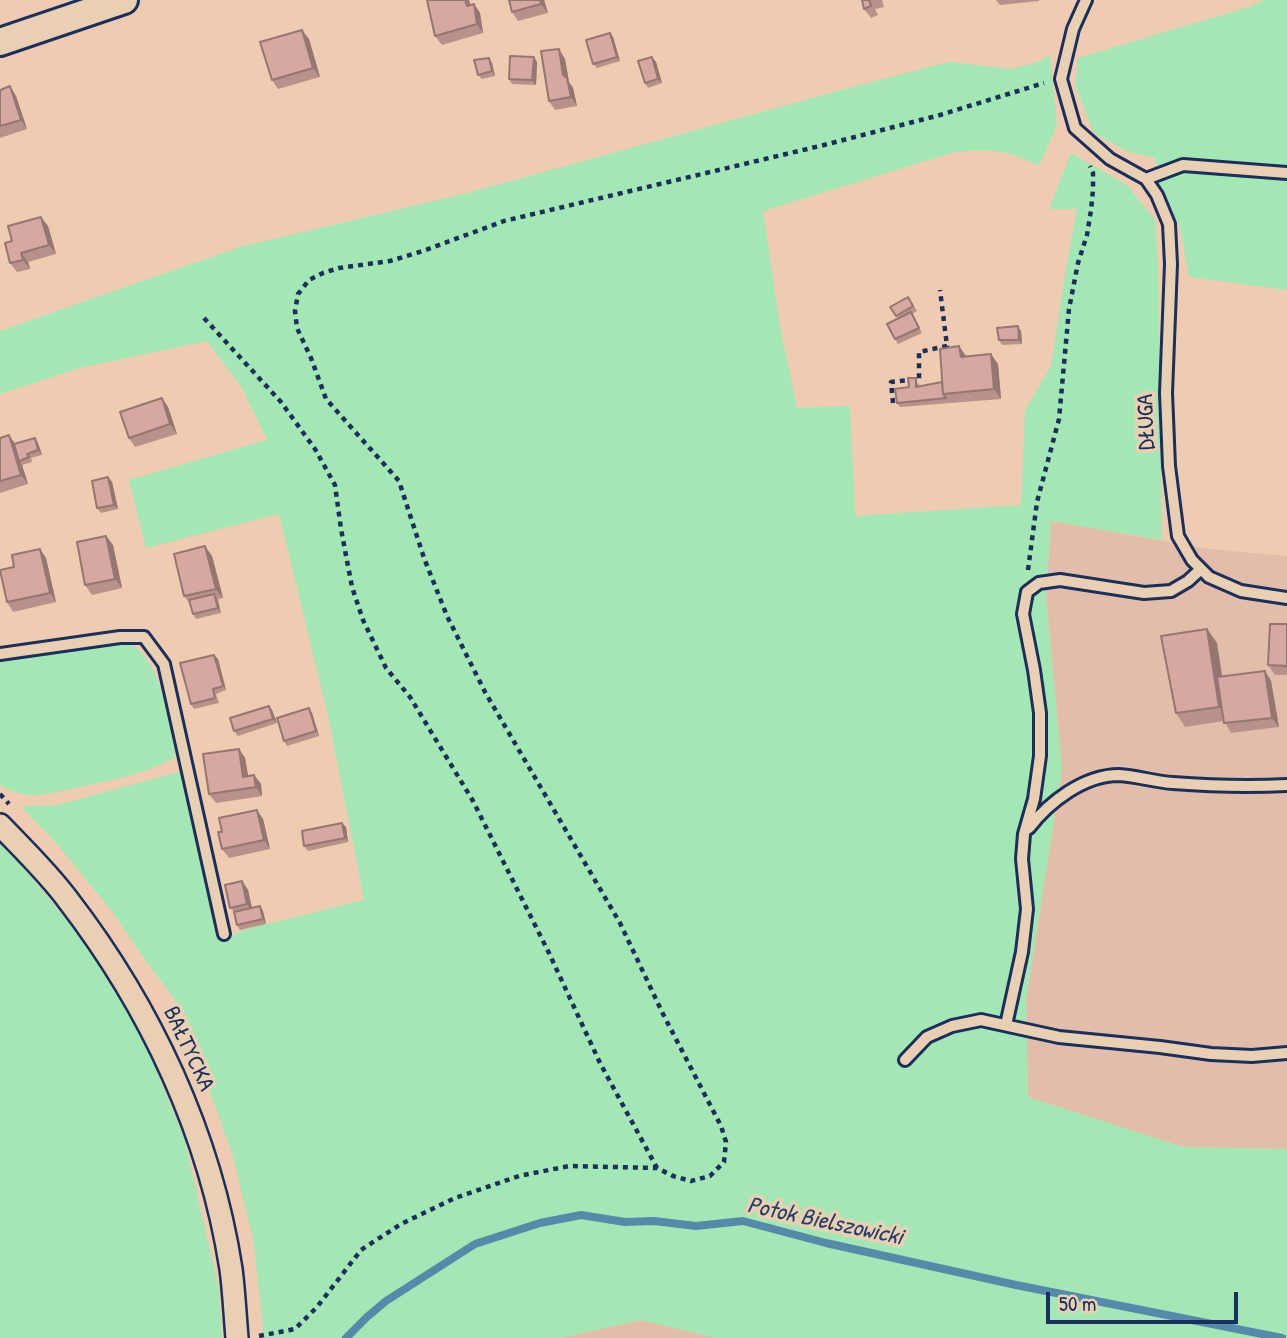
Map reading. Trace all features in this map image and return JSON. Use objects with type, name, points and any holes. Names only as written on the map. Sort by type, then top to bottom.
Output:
[{"type":"street","points":[[0,42],[124,0]]},
{"type":"street","name":"BAŁTYCKA","points":[[0,825],[67,898],[116,967],[153,1031],[171,1069],[201,1146],[217,1202],[231,1270],[237,1338]]},
{"type":"lane","points":[[1086,0],[1073,29],[1060,79],[1075,128],[1110,159],[1146,179],[1183,165],[1287,173]]},
{"type":"lane","name":"DŁUGA","points":[[1146,179],[1157,195],[1169,224],[1171,264],[1166,393],[1169,466],[1178,536],[1192,560],[1209,577],[1241,591],[1287,598]]},
{"type":"lane","points":[[1006,1025],[1022,952],[1027,909],[1022,859],[1024,834],[1034,799],[1040,745],[1039,703],[1023,614],[1027,592],[1039,583],[1060,580],[1144,593],[1171,591],[1201,569]]},
{"type":"lane","points":[[0,654],[120,636],[144,637],[164,664],[224,934]]},
{"type":"lane","points":[[1024,834],[1040,814],[1058,798],[1087,781],[1118,775],[1171,783],[1248,787],[1287,785]]},
{"type":"lane","points":[[905,1060],[927,1037],[953,1026],[981,1020],[1059,1037],[1211,1054],[1252,1056],[1287,1053]]},
{"type":"path","points":[[237,1338],[295,1329],[317,1307],[361,1251],[401,1224],[455,1198],[519,1176],[569,1167],[657,1168],[691,1181],[710,1176],[724,1162],[726,1142],[721,1126],[620,923],[485,692],[447,616],[424,558],[399,481],[326,399],[297,328],[295,311],[298,294],[309,280],[339,268],[390,261],[514,219],[824,145],[940,115],[1060,79]]},
{"type":"path","points":[[1027,592],[1037,502],[1059,419],[1069,309],[1078,263],[1087,235],[1093,173]]},
{"type":"path","points":[[892,403],[891,382],[919,379],[919,352],[947,346],[940,290]]},
{"type":"path","points":[[204,318],[282,402],[316,449],[335,485],[352,587],[363,621],[386,668],[410,697],[473,801],[550,953],[600,1063],[657,1168]]},
{"type":"shaded area","points":[[1051,521],[1210,549],[1287,556],[1287,1149],[1183,1147],[1028,1097],[1026,1000],[1062,769],[1046,595]]},
{"type":"shaded area","points":[[641,1320],[716,1338],[560,1338]]},
{"type":"green space","points":[[1264,0],[1287,0],[1287,290],[1189,277],[1180,227],[1159,183],[1155,158],[1128,152],[1094,133],[1075,85],[1078,58],[1249,7]]},
{"type":"green space","points":[[1050,55],[1057,125],[1039,166],[1018,156],[998,152],[955,152],[763,211],[780,326],[797,408],[850,406],[855,516],[1021,505],[1025,410],[1051,366],[1077,209],[1049,209],[1071,153],[1127,185],[1155,220],[1162,540],[1051,521],[1046,595],[1062,769],[1026,1000],[1028,1097],[1183,1147],[1287,1149],[1287,1338],[716,1338],[641,1320],[560,1338],[264,1338],[253,1238],[232,1153],[185,1013],[111,910],[56,843],[21,806],[57,805],[183,771],[220,938],[364,900],[328,715],[279,514],[146,548],[129,480],[267,440],[242,388],[207,341],[80,368],[0,394],[0,331],[240,247],[464,194],[949,62],[1012,69],[1038,62]]},
{"type":"green space","points":[[116,644],[133,646],[150,664],[168,714],[175,757],[126,777],[47,794],[23,794],[0,785],[0,662]]},
{"type":"green space","points":[[0,844],[22,866],[79,935],[146,1045],[184,1138],[219,1290],[222,1338],[0,1338]]},
{"type":"building","points":[[427,0],[465,0],[467,6],[474,4],[477,24],[435,36]]},
{"type":"building","points":[[509,0],[540,0],[541,4],[512,12]]},
{"type":"building","points":[[862,0],[869,0],[871,6],[864,9]]},
{"type":"building","points":[[302,30],[313,68],[272,80],[260,42]]},
{"type":"building","points":[[610,33],[617,57],[593,64],[586,40]]},
{"type":"building","points":[[559,49],[563,75],[567,78],[571,97],[549,101],[541,51]]},
{"type":"building","points":[[510,56],[534,57],[532,80],[509,79]]},
{"type":"building","points":[[652,57],[658,79],[645,83],[638,61]]},
{"type":"building","points":[[489,58],[492,71],[478,75],[474,60]]},
{"type":"building","points":[[10,86],[21,120],[0,126],[0,90]]},
{"type":"building","points":[[41,217],[49,245],[21,253],[23,260],[10,263],[5,243],[12,241],[8,226]]},
{"type":"building","points":[[908,297],[913,306],[896,316],[890,307]]},
{"type":"building","points":[[911,312],[919,328],[895,339],[887,324]]},
{"type":"building","points":[[1018,326],[1019,340],[999,340],[997,328]]},
{"type":"building","points":[[959,346],[961,357],[991,354],[994,389],[943,394],[940,349]]},
{"type":"building","points":[[908,378],[916,378],[916,387],[942,382],[946,398],[897,403],[895,389],[909,387]]},
{"type":"building","points":[[162,398],[170,424],[129,438],[120,412]]},
{"type":"building","points":[[9,435],[21,475],[0,481],[0,438]]},
{"type":"building","points":[[35,438],[38,450],[19,461],[14,444]]},
{"type":"building","points":[[108,477],[114,505],[97,508],[92,481]]},
{"type":"building","points":[[106,536],[115,579],[85,585],[77,542]]},
{"type":"building","points":[[205,546],[216,589],[184,596],[174,554]]},
{"type":"building","points":[[40,549],[50,593],[7,602],[0,570],[14,567],[12,555]]},
{"type":"building","points":[[214,594],[218,608],[193,614],[189,600]]},
{"type":"building","points":[[1270,624],[1287,624],[1287,666],[1268,665]]},
{"type":"building","points":[[1207,629],[1219,707],[1176,713],[1161,636]]},
{"type":"building","points":[[214,655],[223,686],[213,689],[215,698],[191,704],[180,663]]},
{"type":"building","points":[[1265,671],[1272,718],[1224,723],[1217,677]]},
{"type":"building","points":[[269,706],[273,719],[234,731],[230,718]]},
{"type":"building","points":[[309,708],[316,731],[284,741],[277,718]]},
{"type":"building","points":[[239,749],[243,777],[254,775],[256,787],[209,794],[203,754]]},
{"type":"building","points":[[257,810],[264,840],[222,849],[218,832],[222,832],[219,818]]},
{"type":"building","points":[[342,823],[345,838],[304,846],[302,831]]},
{"type":"building","points":[[242,881],[247,904],[230,908],[225,885]]},
{"type":"building","points":[[260,906],[263,919],[237,925],[234,912]]},
{"type":"waterway","name":"Potok Bielszowicki","points":[[346,1338],[386,1301],[475,1244],[540,1223],[581,1215],[625,1222],[654,1221],[696,1226],[743,1221],[826,1243],[1016,1285],[1282,1338]]}]
